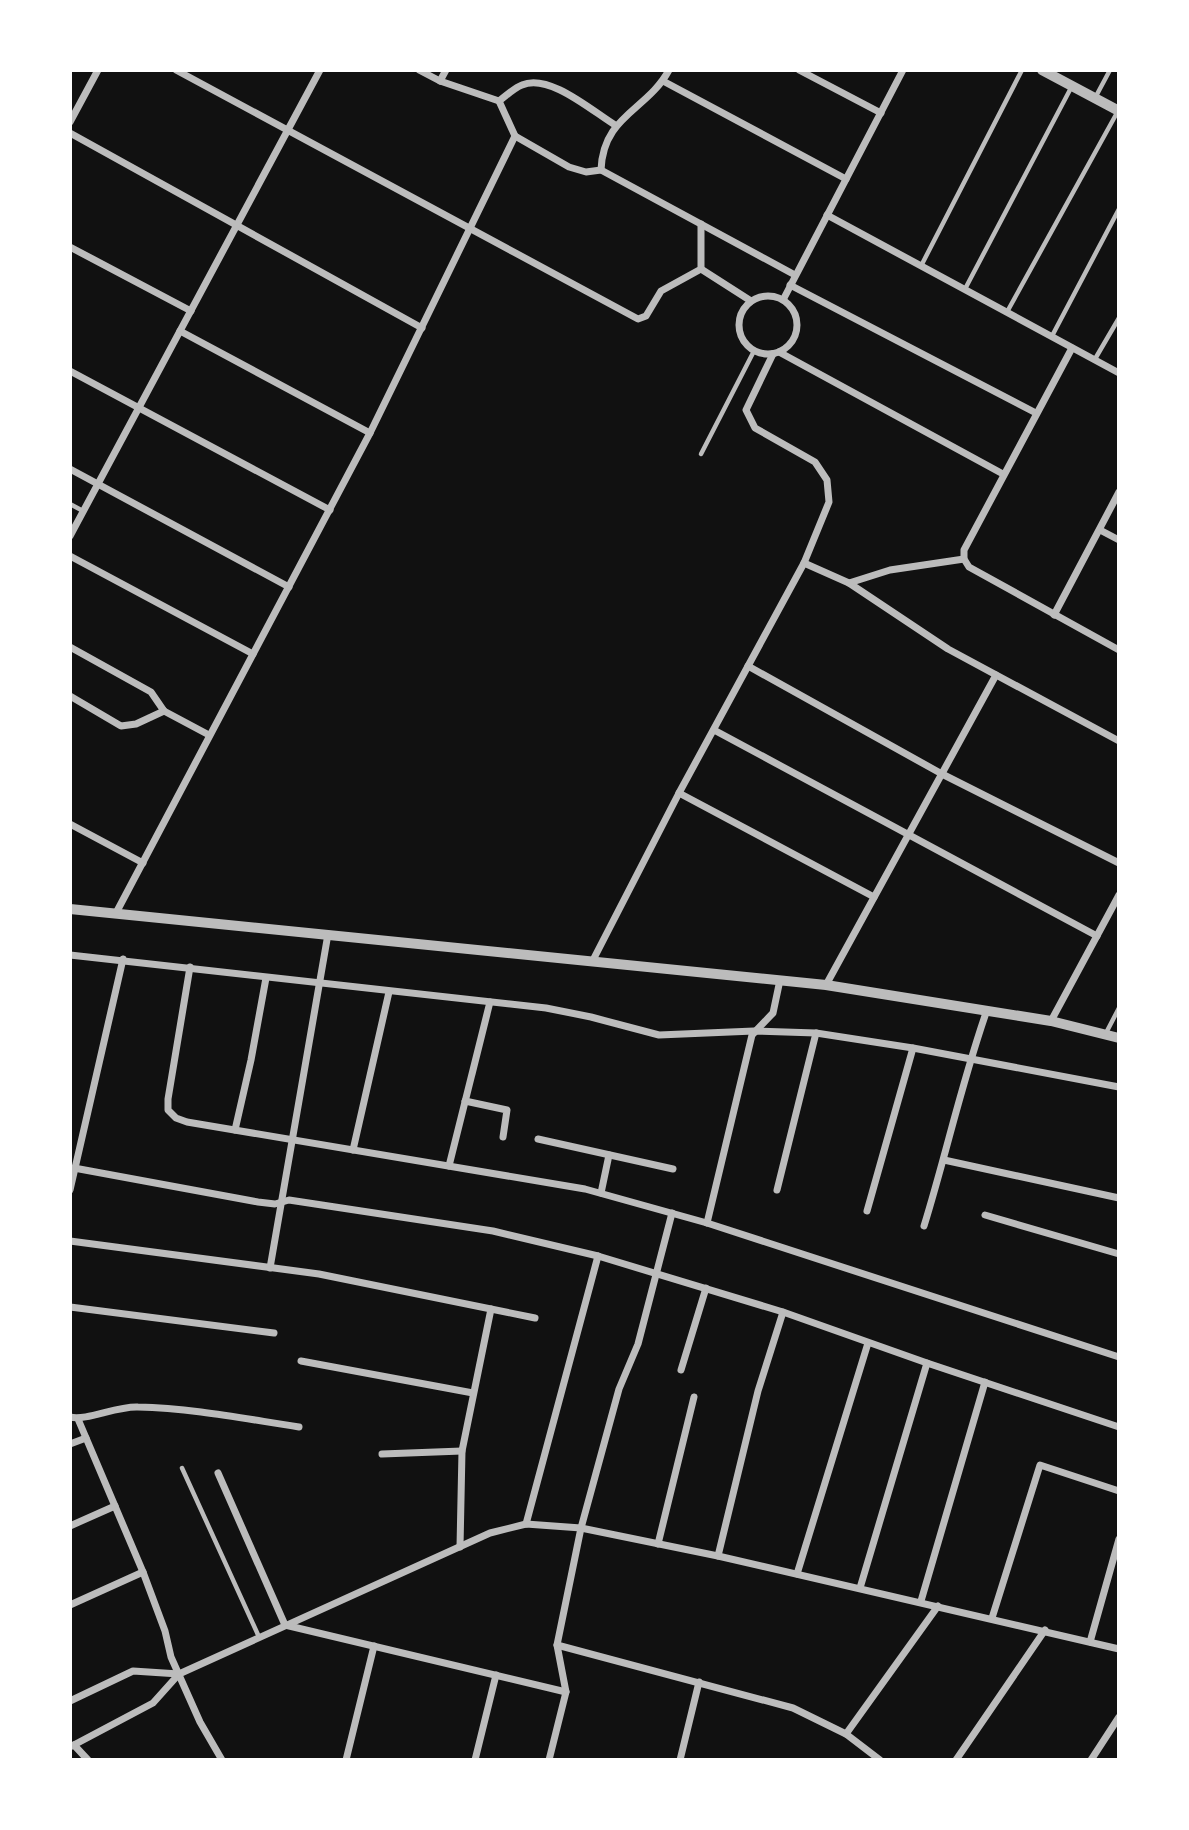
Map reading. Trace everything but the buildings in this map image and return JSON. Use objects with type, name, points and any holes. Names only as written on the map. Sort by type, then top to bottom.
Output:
[{"type":"street","points":[[70,122],[97,70]]},
{"type":"street","points":[[176,70],[638,319],[646,316],[661,291],[701,269]]},
{"type":"street","points":[[70,536],[320,70]]},
{"type":"street","points":[[419,70],[440,81],[499,101],[515,136],[569,167],[586,172],[601,170],[795,275]]},
{"type":"street","points":[[440,81],[446,70]]},
{"type":"street","points":[[601,170],[601,151],[615,125],[663,82],[669,70]]},
{"type":"street","points":[[799,70],[881,113]]},
{"type":"street","points":[[783,300],[903,70]]},
{"type":"street","points":[[1042,70],[1118,111]]},
{"type":"street","points":[[499,101],[521,85],[537,81],[550,84],[615,125]]},
{"type":"street","points":[[663,82],[846,178]]},
{"type":"street","points":[[70,133],[422,328]]},
{"type":"street","points":[[116,913],[370,433],[515,136]]},
{"type":"street","points":[[827,215],[1119,373]]},
{"type":"street","points":[[701,224],[701,269]]},
{"type":"street","points":[[70,247],[191,311]]},
{"type":"street","points":[[701,269],[751,301]]},
{"type":"street","points":[[790,285],[1036,413]]},
{"type":"street","points":[[592,961],[679,793],[804,563],[829,502],[827,480],[815,462],[755,428],[746,410],[776,353],[787,348],[797,332],[795,314],[783,300],[768,296],[751,301],[744,308],[739,327],[741,337],[754,351],[776,353],[1003,474]]},
{"type":"street","points":[[180,331],[370,433]]},
{"type":"street","points":[[1072,348],[964,550],[964,559],[969,568],[1119,650]]},
{"type":"street","points":[[70,371],[330,509]]},
{"type":"street","points":[[70,469],[289,587]]},
{"type":"street","points":[[1054,615],[1119,492]]},
{"type":"street","points":[[1100,530],[1119,540]]},
{"type":"street","points":[[70,556],[253,654]]},
{"type":"street","points":[[849,583],[890,570],[964,559]]},
{"type":"street","points":[[804,563],[849,583],[948,649],[1119,741]]},
{"type":"street","points":[[70,647],[151,692],[164,711],[209,736]]},
{"type":"street","points":[[748,666],[942,774],[1119,863]]},
{"type":"street","points":[[826,985],[996,675]]},
{"type":"street","points":[[70,696],[121,726],[136,724],[164,711]]},
{"type":"street","points":[[714,730],[1097,936]]},
{"type":"street","points":[[679,793],[874,897]]},
{"type":"street","points":[[70,824],[142,863]]},
{"type":"street","points":[[1051,1021],[1119,895]]},
{"type":"street","points":[[70,909],[826,985],[1051,1021],[1119,1038]]},
{"type":"street","points":[[270,1268],[328,934]]},
{"type":"street","points":[[70,955],[546,1008],[659,1035],[754,1031],[816,1033],[913,1048],[1119,1087]]},
{"type":"street","points":[[70,1190],[123,959]]},
{"type":"street","points":[[190,967],[168,1099],[168,1110],[176,1118],[601,1193],[707,1223],[1119,1357]]},
{"type":"street","points":[[235,1130],[266,978]]},
{"type":"street","points":[[707,1223],[754,1031],[773,1013],[780,980]]},
{"type":"street","points":[[353,1150],[389,992]]},
{"type":"street","points":[[449,1166],[490,1002]]},
{"type":"street","points":[[924,1226],[969,1060],[987,1010]]},
{"type":"street","points":[[777,1190],[816,1033]]},
{"type":"street","points":[[867,1211],[913,1048]]},
{"type":"street","points":[[465,1101],[508,1110],[503,1137]]},
{"type":"street","points":[[538,1139],[673,1169]]},
{"type":"street","points":[[601,1193],[609,1155]]},
{"type":"street","points":[[944,1160],[1119,1198]]},
{"type":"street","points":[[74,1168],[258,1202],[289,1200],[493,1231],[598,1256],[783,1312],[1119,1427]]},
{"type":"street","points":[[549,1760],[566,1692],[557,1645],[581,1528],[619,1389],[638,1344],[673,1213]]},
{"type":"street","points":[[985,1215],[1119,1254]]},
{"type":"street","points":[[70,1241],[319,1274],[535,1318]]},
{"type":"street","points":[[526,1524],[598,1256]]},
{"type":"street","points":[[681,1370],[706,1288]]},
{"type":"street","points":[[70,1307],[274,1333]]},
{"type":"street","points":[[460,1547],[462,1451],[491,1309]]},
{"type":"street","points":[[718,1556],[758,1391],[783,1312]]},
{"type":"street","points":[[797,1574],[868,1343]]},
{"type":"street","points":[[301,1361],[473,1393]]},
{"type":"street","points":[[860,1588],[927,1363]]},
{"type":"street","points":[[921,1601],[985,1382]]},
{"type":"street","points":[[658,1544],[694,1397]]},
{"type":"street","points":[[222,1760],[200,1722],[179,1674],[143,1572],[86,1438],[74,1418],[139,1407],[299,1427]]},
{"type":"street","points":[[70,1444],[86,1438]]},
{"type":"street","points":[[382,1454],[462,1451]]},
{"type":"street","points":[[992,1618],[1040,1465],[1119,1491]]},
{"type":"street","points":[[218,1473],[285,1625]]},
{"type":"street","points":[[70,1526],[115,1506]]},
{"type":"street","points":[[88,1760],[72,1746],[153,1703],[179,1674],[490,1533],[526,1524],[581,1528],[718,1556],[1119,1649]]},
{"type":"street","points":[[1090,1642],[1119,1539]]},
{"type":"street","points":[[70,1605],[143,1572]]},
{"type":"street","points":[[846,1734],[939,1606]]},
{"type":"street","points":[[285,1625],[566,1692]]},
{"type":"street","points":[[956,1760],[1045,1630]]},
{"type":"street","points":[[557,1645],[793,1708],[846,1734],[880,1760]]},
{"type":"street","points":[[346,1760],[374,1646]]},
{"type":"street","points":[[70,1701],[133,1671],[179,1674]]},
{"type":"street","points":[[475,1760],[496,1675]]},
{"type":"street","points":[[680,1760],[699,1682]]},
{"type":"street","points":[[1091,1760],[1119,1717]]},
{"type":"lane","points":[[921,266],[1022,70]]},
{"type":"lane","points":[[1095,98],[1110,70]]},
{"type":"lane","points":[[965,289],[1072,86]]},
{"type":"lane","points":[[1007,313],[1118,111]]},
{"type":"lane","points":[[1052,337],[1119,209]]},
{"type":"lane","points":[[1094,360],[1119,317]]},
{"type":"lane","points":[[701,454],[754,351]]},
{"type":"lane","points":[[70,504],[83,511]]},
{"type":"lane","points":[[1106,1033],[1119,1008]]},
{"type":"lane","points":[[182,1468],[259,1637]]}]
